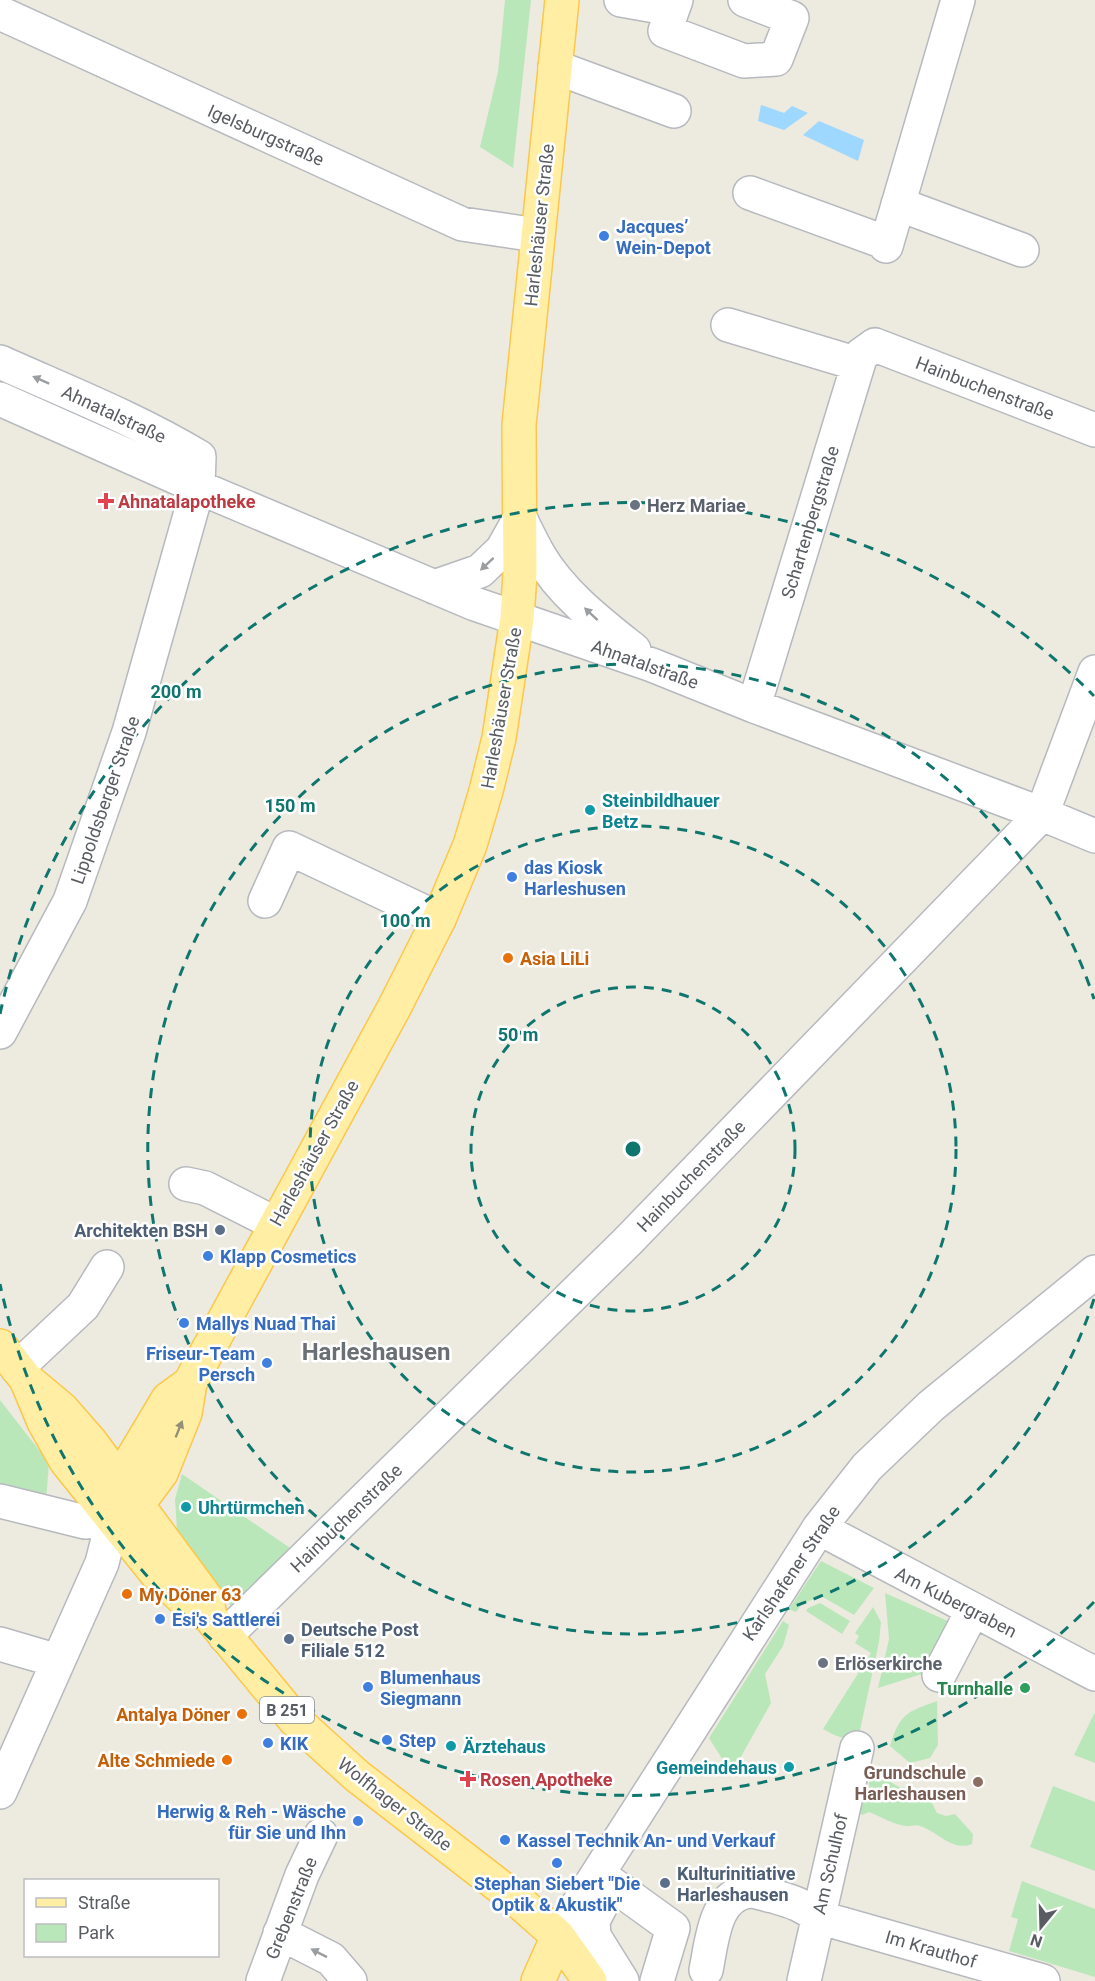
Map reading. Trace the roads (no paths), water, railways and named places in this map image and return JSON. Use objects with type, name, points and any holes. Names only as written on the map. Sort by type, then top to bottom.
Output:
[{"type":"main road","name":"Harleshäuser Straße","points":[[159,1535],[161,1473],[185,1413],[190,1383],[440,919],[470,845],[486,791],[499,738],[517,619],[520,573],[519,425],[562,0]]},
{"type":"main road","name":"Wolfhager Straße","points":[[14,1365],[62,1409],[90,1441],[123,1501],[156,1573],[217,1627],[295,1720],[339,1760],[510,1894],[558,1936],[590,1981]]},
{"type":"main road","name":"Harleshäuser Straße","points":[[123,1501],[168,1399],[190,1383]]},
{"type":"main road","name":"Harleshäuser Straße","points":[[123,1501],[161,1473]]},
{"type":"main road","name":"Wolfhager Straße","points":[[123,1501],[159,1535],[207,1599],[217,1627]]},
{"type":"main road","points":[[538,1981],[558,1936]]},
{"type":"street","points":[[621,0],[674,5],[665,32],[744,61],[777,59],[792,18],[745,0]]},
{"type":"street","points":[[750,193],[887,244],[958,0]]},
{"type":"street","name":"Igelsburgstraße","points":[[0,13],[462,224],[537,235]]},
{"type":"street","points":[[555,67],[674,111]]},
{"type":"street","points":[[898,204],[1022,250]]},
{"type":"street","name":"Hainbuchenstraße","points":[[728,325],[867,354],[1095,430]]},
{"type":"street","name":"Schartenbergstraße","points":[[754,706],[867,354]]},
{"type":"street","name":"Ahnatalstraße","points":[[0,362],[116,413],[199,457],[198,487]]},
{"type":"street","name":"Ahnatalstraße","points":[[0,399],[198,487],[434,587],[517,619],[652,664],[754,706],[1095,836]]},
{"type":"street","name":"Lippoldsberger Straße","points":[[0,1032],[70,901],[129,732],[198,487]]},
{"type":"street","points":[[434,587],[480,571],[502,550],[520,518]]},
{"type":"street","points":[[520,518],[540,557],[566,590],[605,627],[652,664]]},
{"type":"street","name":"Hainbuchenstraße","points":[[217,1627],[627,1242],[1042,814],[1095,672]]},
{"type":"street","points":[[265,901],[289,848],[440,919]]},
{"type":"street","points":[[186,1184],[205,1188],[276,1224]]},
{"type":"street","points":[[14,1365],[83,1306],[107,1267]]},
{"type":"street","name":"Karlshafener Straße","points":[[558,1936],[819,1528],[867,1467],[930,1406],[1095,1272]]},
{"type":"street","points":[[0,1501],[85,1522],[123,1501]]},
{"type":"street","points":[[0,1792],[102,1563],[123,1501]]},
{"type":"street","name":"Am Kubergraben","points":[[819,1528],[1095,1674]]},
{"type":"street","points":[[939,1675],[973,1610]]},
{"type":"street","points":[[0,1644],[58,1661]]},
{"type":"street","name":"Am Schulhof","points":[[804,1981],[857,1748]]},
{"type":"street","name":"Grebenstraße","points":[[263,1981],[302,1875],[321,1836]]},
{"type":"street","points":[[622,1981],[594,1936],[593,1921],[612,1884],[674,1928],[657,1981]]},
{"type":"street","name":"Im Krauthof","points":[[706,1970],[719,1914],[727,1902],[737,1894],[752,1891],[802,1904],[818,1917],[1035,1980]]},
{"type":"street","points":[[280,1933],[331,1959],[350,1981]]},
{"type":"water","points":[[761,105],[784,113],[792,106],[808,113],[784,130],[758,121]]},
{"type":"water","points":[[819,121],[864,140],[858,161],[803,135]]},
{"type":"place","name":"Jacques’ Wein-Depot","points":[[604,236]]},
{"type":"place","name":"Ahnatalapotheke","points":[[106,501]]},
{"type":"place","name":"Herz Mariae","points":[[635,505]]},
{"type":"place","name":"Steinbildhauer Betz","points":[[590,810]]},
{"type":"place","name":"das Kiosk Harleshusen","points":[[512,877]]},
{"type":"place","name":"Asia LiLi","points":[[508,958]]},
{"type":"place","name":"Architekten BSH","points":[[220,1230]]},
{"type":"place","name":"Klapp Cosmetics","points":[[208,1256]]},
{"type":"place","name":"Mallys Nuad Thai","points":[[184,1323]]},
{"type":"place","name":"Friseur-Team Persch","points":[[267,1363]]},
{"type":"place","name":"Uhrtürmchen","points":[[186,1507]]},
{"type":"place","name":"My Döner 63","points":[[127,1594]]},
{"type":"place","name":"Esi's Sattlerei","points":[[160,1619]]},
{"type":"place","name":"Deutsche Post Filiale 512","points":[[289,1639]]},
{"type":"place","name":"Erlöserkirche","points":[[823,1663]]},
{"type":"place","name":"Blumenhaus Siegmann","points":[[368,1687]]},
{"type":"place","name":"Turnhalle","points":[[1025,1688]]},
{"type":"place","name":"Antalya Döner","points":[[242,1714]]},
{"type":"place","name":"Step","points":[[387,1740]]},
{"type":"place","name":"KIK","points":[[268,1743]]},
{"type":"place","name":"Ärztehaus","points":[[451,1746]]},
{"type":"place","name":"Alte Schmiede","points":[[227,1760]]},
{"type":"place","name":"Gemeindehaus","points":[[789,1767]]},
{"type":"place","name":"Rosen Apotheke","points":[[468,1779]]},
{"type":"place","name":"Grundschule Harleshausen","points":[[978,1782]]},
{"type":"place","name":"Herwig & Reh - Wäsche für Sie und Ihn","points":[[358,1821]]},
{"type":"place","name":"Kassel Technik An- und Verkauf","points":[[505,1840]]},
{"type":"place","name":"Stephan Siebert \"Die Optik & Akustik\"","points":[[557,1863]]},
{"type":"place","name":"Kulturinitiative Harleshausen","points":[[665,1883]]},
{"type":"district","name":"Harleshausen","points":[[376,1352]]}]
